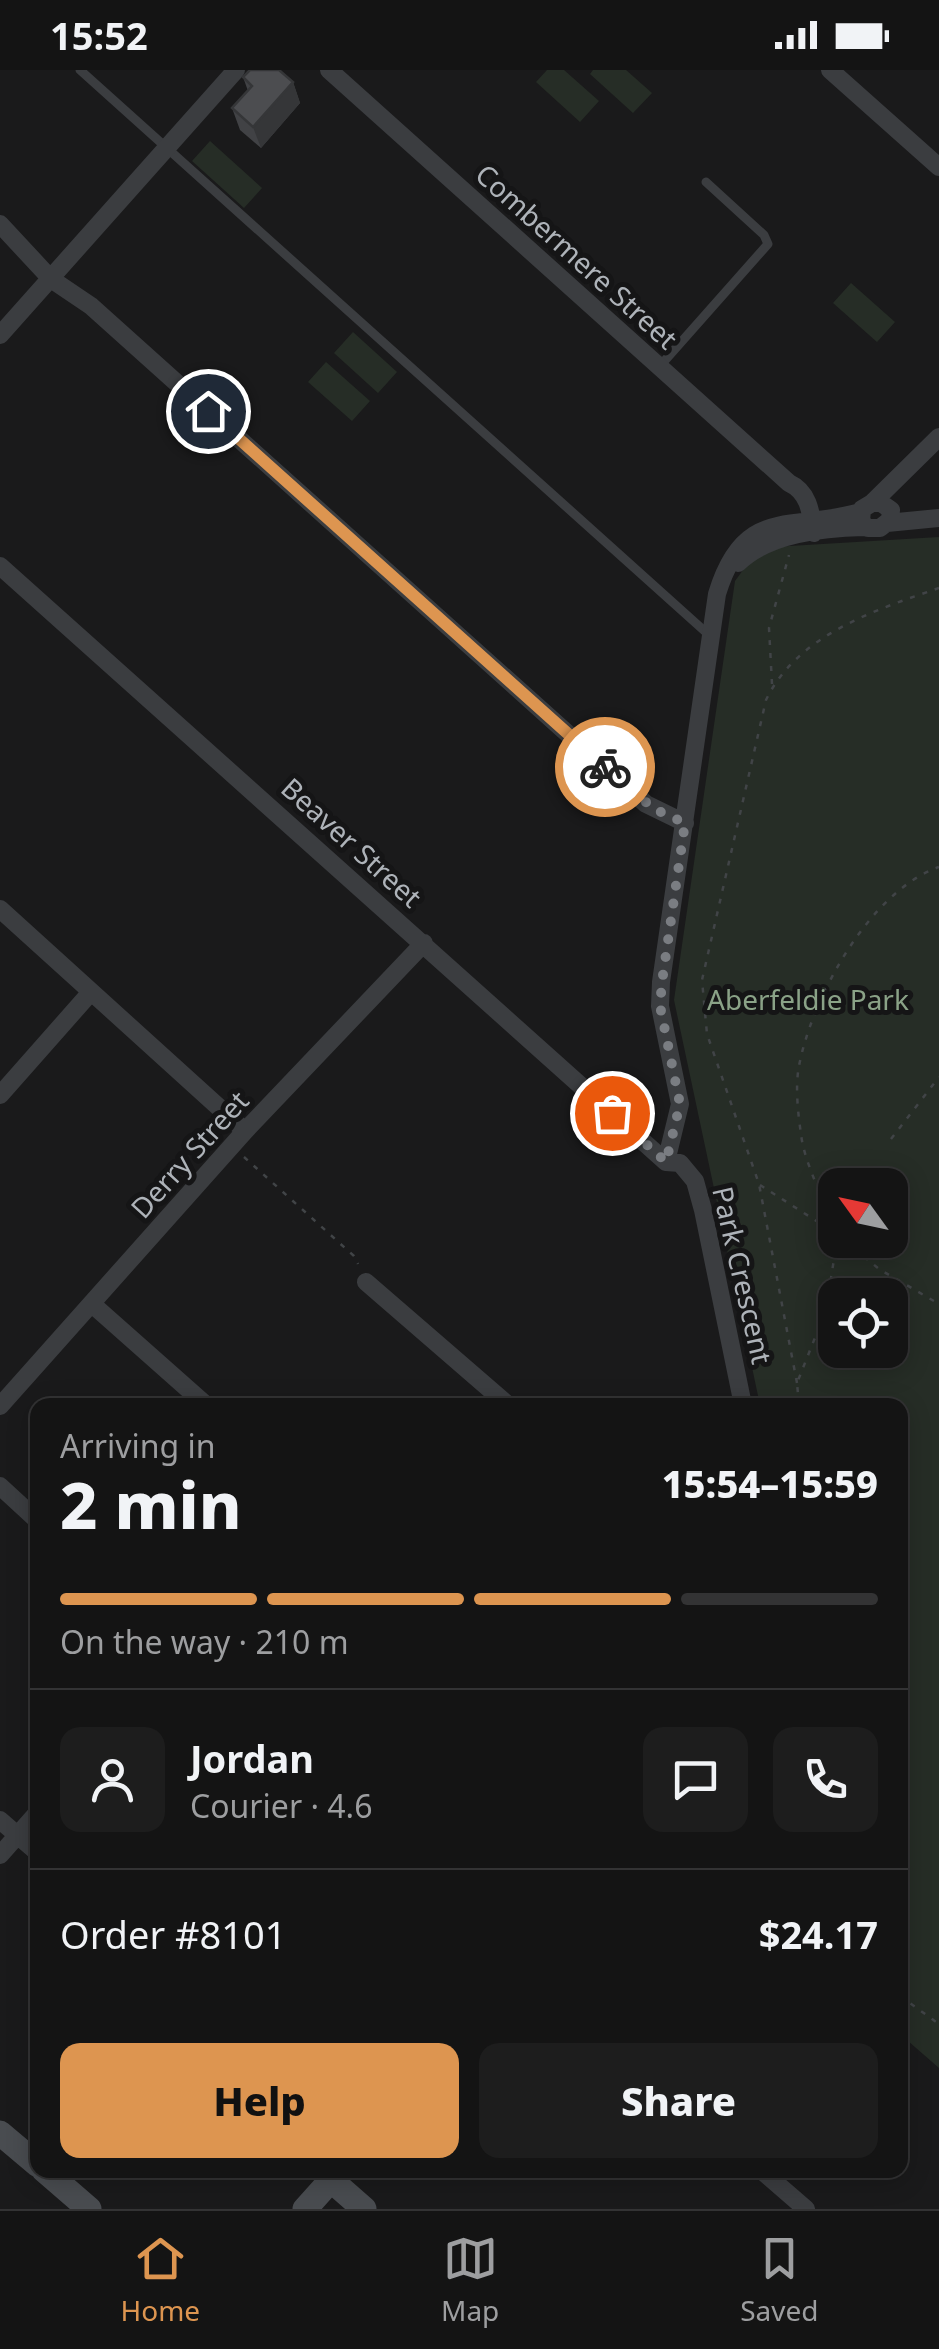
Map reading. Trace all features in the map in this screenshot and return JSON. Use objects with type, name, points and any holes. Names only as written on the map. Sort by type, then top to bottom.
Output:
[{"type":"street","points":[[0,336],[236,70]]},
{"type":"street","name":"Combermere Street","points":[[329,70],[804,494],[803,529]]},
{"type":"street","points":[[830,70],[939,167]]},
{"type":"street","points":[[6,230],[646,804],[685,823]]},
{"type":"street","points":[[866,514],[939,437]]},
{"type":"street","points":[[866,514],[876,528],[890,514],[910,468]]},
{"type":"street","points":[[666,1162],[680,1104],[660,1006],[662,982],[711,637],[726,566],[744,543],[767,530],[803,529],[866,514],[881,503],[890,514],[935,518]]},
{"type":"street","name":"Beaver Street","points":[[0,566],[666,1162]]},
{"type":"street","points":[[0,909],[245,1131]]},
{"type":"street","name":"Derry Street","points":[[0,1406],[231,1146],[424,943]]},
{"type":"street","points":[[0,1094],[92,992]]},
{"type":"street","name":"Park Crescent","points":[[666,1162],[680,1163],[694,1181],[699,1196],[742,1398]]},
{"type":"street","points":[[366,1282],[500,1398]]},
{"type":"street","points":[[92,1304],[198,1398]]},
{"type":"street","points":[[0,1486],[30,1514]]},
{"type":"street","points":[[0,1820],[30,1846]]},
{"type":"street","points":[[0,1855],[30,1821]]},
{"type":"street","points":[[0,2133],[30,2158]]},
{"type":"street","points":[[53,2178],[90,2209]]},
{"type":"street","points":[[305,2209],[333,2178]]},
{"type":"street","points":[[338,2178],[364,2209]]},
{"type":"street","points":[[770,2178],[806,2209]]},
{"type":"lane","points":[[80,70],[711,637]]},
{"type":"lane","points":[[660,367],[768,244],[764,235],[706,182]]},
{"type":"path","points":[[772,686],[769,628],[792,547],[803,529]]},
{"type":"path","points":[[798,1398],[759,1184],[706,1034],[702,980],[766,700],[778,676],[821,638],[877,611],[939,588]]},
{"type":"path","points":[[818,1184],[801,1138],[798,1068],[822,994],[868,922],[918,874],[939,867]]},
{"type":"path","points":[[891,1139],[939,1077]]},
{"type":"path","points":[[231,1146],[354,1256],[366,1282]]},
{"type":"path","points":[[759,1184],[818,1222]]},
{"type":"path","points":[[797,1382],[826,1310],[834,1258]]},
{"type":"path","points":[[866,1258],[939,1304]]},
{"type":"path","points":[[908,2002],[939,2024]]},
{"type":"green space","points":[[547,70],[564,70],[599,101],[580,122],[536,82]]},
{"type":"green space","points":[[593,70],[626,70],[652,93],[633,113],[590,74]]},
{"type":"green space","points":[[210,141],[262,188],[244,208],[192,161]]},
{"type":"green space","points":[[851,283],[895,322],[877,342],[833,303]]},
{"type":"green space","points":[[353,332],[397,372],[378,393],[334,353]]},
{"type":"green space","points":[[326,362],[370,401],[352,421],[308,382]]},
{"type":"green space","name":"Aberfeldie Park","points":[[939,537],[939,2068],[908,2041],[908,1398],[759,1398],[674,1000],[735,581],[746,566],[773,547]]},
{"type":"building","points":[[250,70],[279,70],[293,82],[253,127],[232,108],[252,86],[243,77]]},
{"type":"way so far","points":[[605,767],[646,804],[685,823],[660,1006],[680,1104],[666,1162],[612,1113]]},
{"type":"route","points":[[208,411],[605,767]]}]
